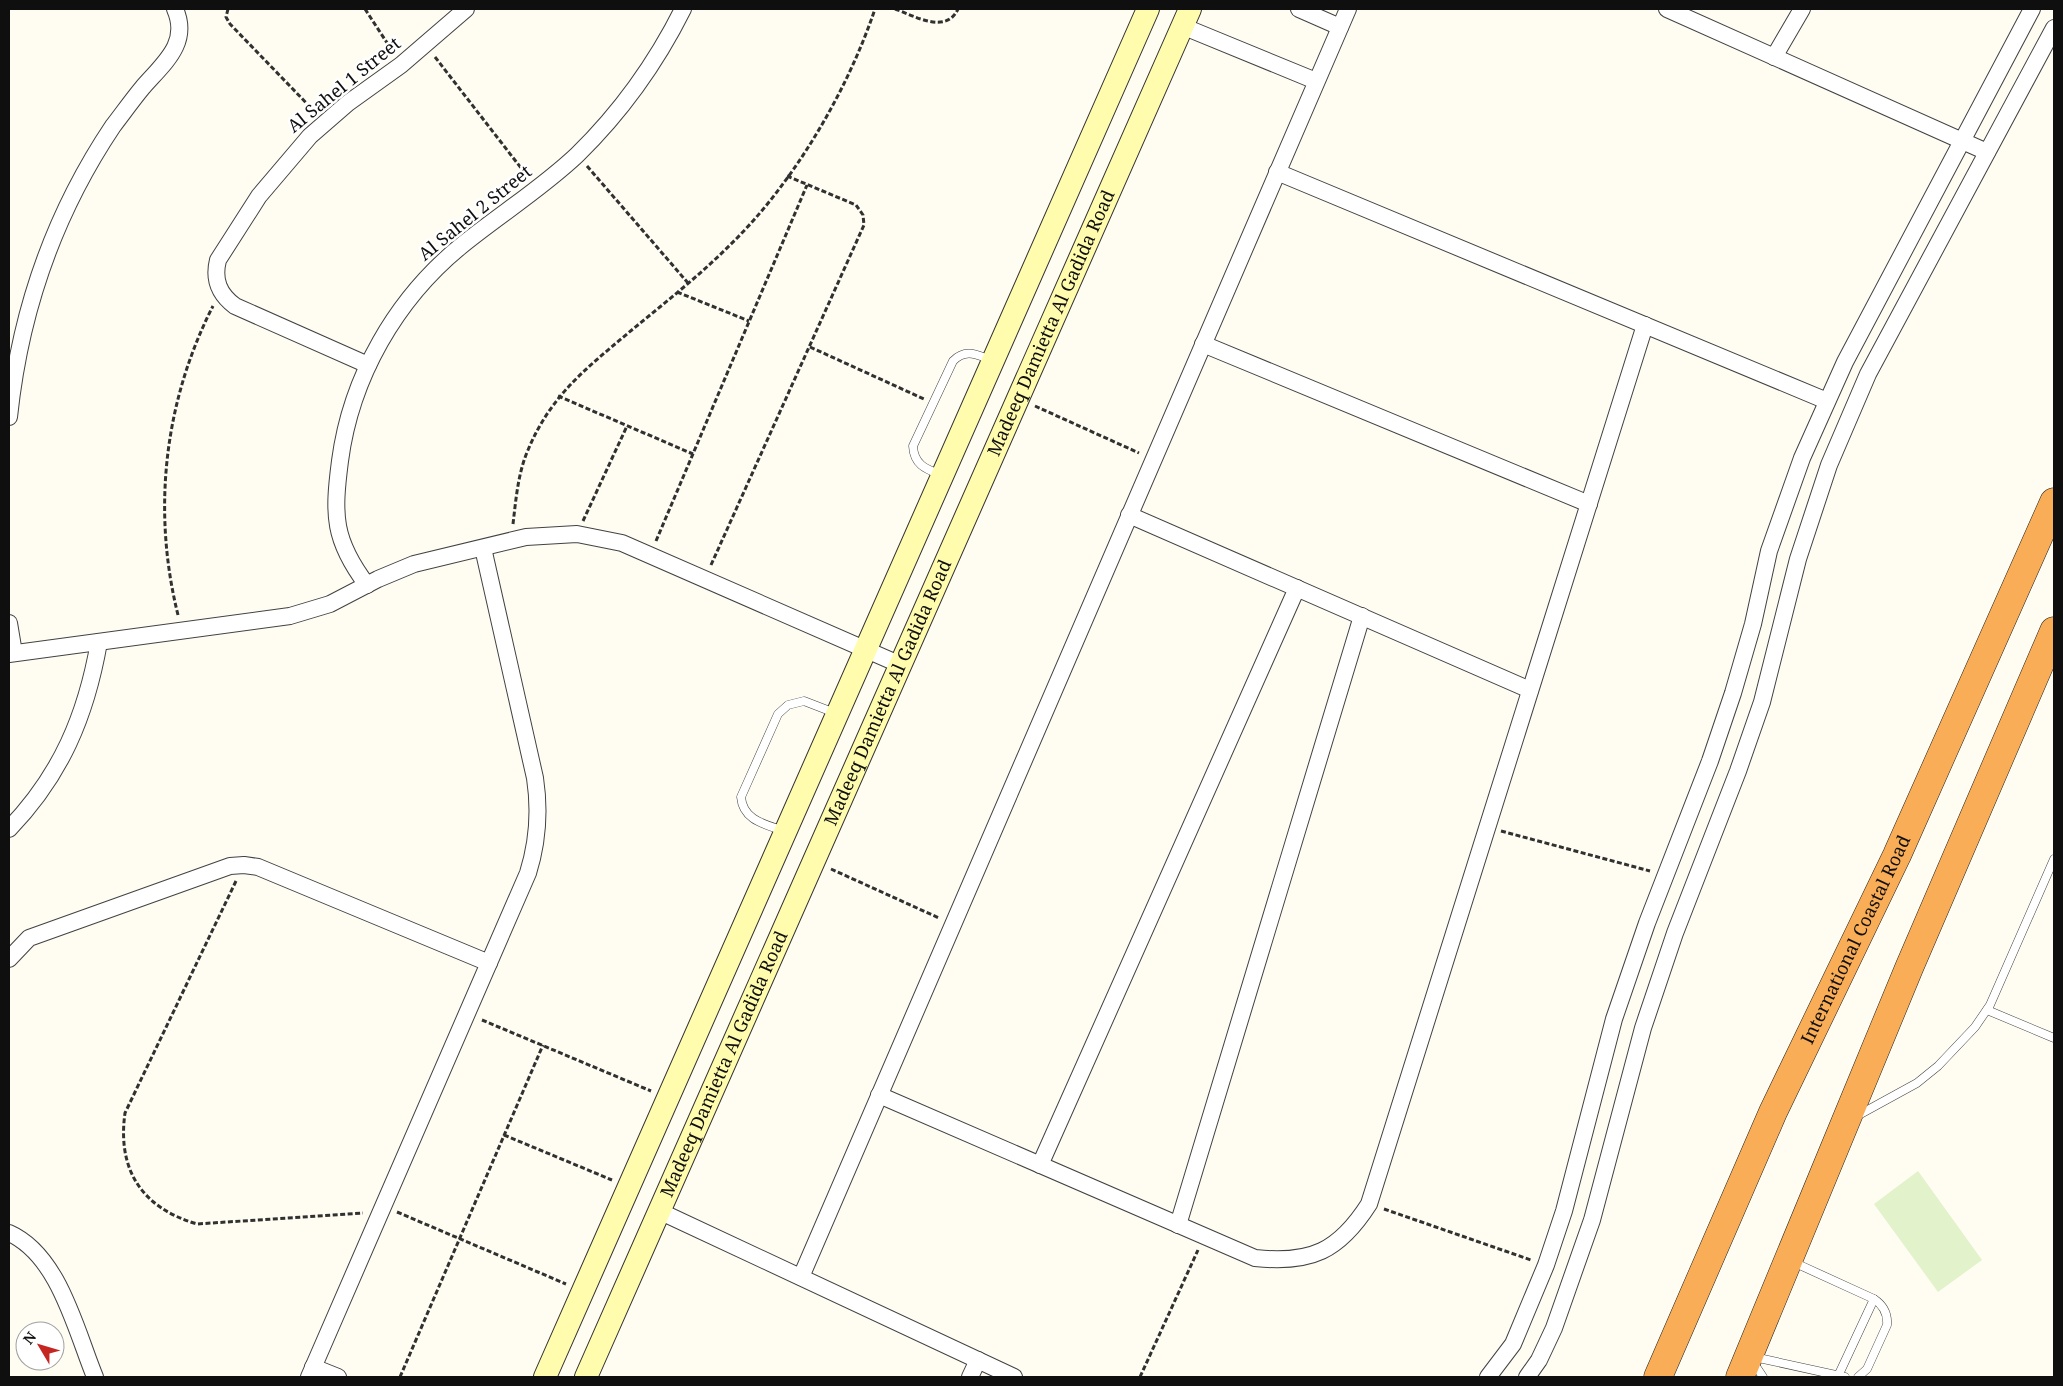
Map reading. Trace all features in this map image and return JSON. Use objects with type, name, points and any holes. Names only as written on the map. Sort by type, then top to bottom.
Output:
[{"type":"highway","name":"International Coastal Road","points":[[1658,1377],[1773,1112],[1897,856],[2054,502]]},
{"type":"highway","points":[[1751,1370],[1788,1260],[1940,895],[2054,631]]},
{"type":"street","points":[[9,417],[27,315],[50,244],[77,186],[100,146],[143,87],[173,53],[180,36],[180,27],[175,9]]},
{"type":"street","name":"Al Sahel 1 Street","points":[[220,291],[216,276],[218,260],[237,227],[282,166],[325,122],[401,65],[466,9]]},
{"type":"street","name":"Al Sahel 2 Street","points":[[367,585],[351,563],[343,547],[335,512],[342,444],[353,404],[368,365],[393,321],[424,280],[462,246],[537,189],[598,133],[636,87],[653,62],[683,9]]},
{"type":"street","name":"Madeeq Damietta Al Gadida Road","points":[[545,1377],[1148,9]]},
{"type":"street","points":[[1298,9],[1340,27]]},
{"type":"street","points":[[801,1277],[1348,9]]},
{"type":"street","points":[[1667,9],[1987,152]]},
{"type":"street","points":[[1774,57],[1802,9]]},
{"type":"street","points":[[1488,1377],[1513,1344],[1546,1265],[1564,1211],[1614,1019],[1665,875],[1710,761],[1733,693],[1753,624],[1769,551],[1802,458],[1845,362],[2032,9]]},
{"type":"street","points":[[1186,17],[1316,81]]},
{"type":"street","name":"Madeeq Damietta Al Gadida Road","points":[[586,1377],[1186,17]]},
{"type":"street","points":[[1527,1377],[1539,1360],[1554,1328],[1592,1220],[1643,1028],[1675,933],[1738,771],[1762,702],[1798,559],[1829,465],[1868,374],[2054,28]]},
{"type":"street","points":[[1277,172],[1828,402]]},
{"type":"street","points":[[220,291],[235,306],[368,365]]},
{"type":"street","points":[[879,1095],[1255,1258],[1282,1261],[1309,1256],[1334,1245],[1354,1226],[1369,1204],[1645,325]]},
{"type":"street","points":[[1203,344],[1589,504]]},
{"type":"street","points":[[1129,515],[1530,690]]},
{"type":"street","points":[[9,623],[12,653],[267,620],[306,612],[343,599],[367,585],[414,564],[543,535],[577,534],[622,543],[900,665]]},
{"type":"street","points":[[338,1377],[311,1372],[528,873],[536,842],[538,810],[534,778],[483,548]]},
{"type":"street","points":[[1040,1165],[1297,588]]},
{"type":"street","points":[[1178,1225],[1362,616]]},
{"type":"street","points":[[9,829],[47,783],[66,751],[84,707],[92,680],[99,642]]},
{"type":"street","points":[[9,959],[29,938],[230,866],[244,864],[258,867],[489,963]]},
{"type":"street","points":[[659,1211],[1014,1377]]},
{"type":"street","points":[[9,1233],[37,1254],[54,1277],[95,1377]]},
{"type":"street","points":[[970,1377],[978,1360]]},
{"type":"lane","points":[[943,475],[925,469],[919,464],[913,452],[913,446],[958,356],[970,352],[993,361]]},
{"type":"lane","points":[[786,832],[751,819],[742,803],[741,797],[778,714],[783,709],[804,701],[837,714]]},
{"type":"lane","points":[[1847,1121],[1917,1083],[1957,1047],[1987,1010],[2054,859]]},
{"type":"lane","points":[[1987,1010],[2054,1038]]},
{"type":"lane","points":[[1788,1260],[1874,1299],[1885,1311],[1887,1325],[1863,1376]]},
{"type":"lane","points":[[1751,1370],[1842,1376],[1874,1299]]},
{"type":"path","points":[[228,9],[226,14],[228,21],[325,122]]},
{"type":"path","points":[[365,9],[401,65]]},
{"type":"path","points":[[510,542],[520,473],[527,452],[546,413],[558,396],[575,378],[688,283],[738,237],[787,176],[813,139],[836,99],[859,51],[875,9]]},
{"type":"path","points":[[895,9],[939,23],[950,20],[958,9]]},
{"type":"path","points":[[426,44],[537,189]]},
{"type":"path","points":[[577,154],[688,283]]},
{"type":"path","points":[[705,579],[862,230],[864,220],[856,205],[787,176]]},
{"type":"path","points":[[650,555],[808,185]]},
{"type":"path","points":[[182,630],[172,593],[166,554],[164,515],[168,448],[177,400],[188,362],[202,326],[220,291]]},
{"type":"path","points":[[677,292],[749,321]]},
{"type":"path","points":[[810,348],[933,403]]},
{"type":"path","points":[[558,396],[693,454]]},
{"type":"path","points":[[1018,399],[1154,459]]},
{"type":"path","points":[[577,534],[627,426]]},
{"type":"path","points":[[1488,827],[1665,875]]},
{"type":"path","points":[[814,861],[953,925]]},
{"type":"path","points":[[244,864],[125,1113],[124,1150],[129,1168],[137,1184],[163,1210],[197,1224],[383,1209],[460,1238],[583,1291]]},
{"type":"path","points":[[467,1013],[668,1098]]},
{"type":"path","points":[[400,1377],[543,1045]]},
{"type":"path","points":[[504,1135],[629,1187]]},
{"type":"path","points":[[1369,1204],[1546,1265]]},
{"type":"path","points":[[1140,1377],[1204,1236]]},
{"type":"green space","points":[[1918,1171],[1982,1260],[1938,1292],[1874,1204]]}]
